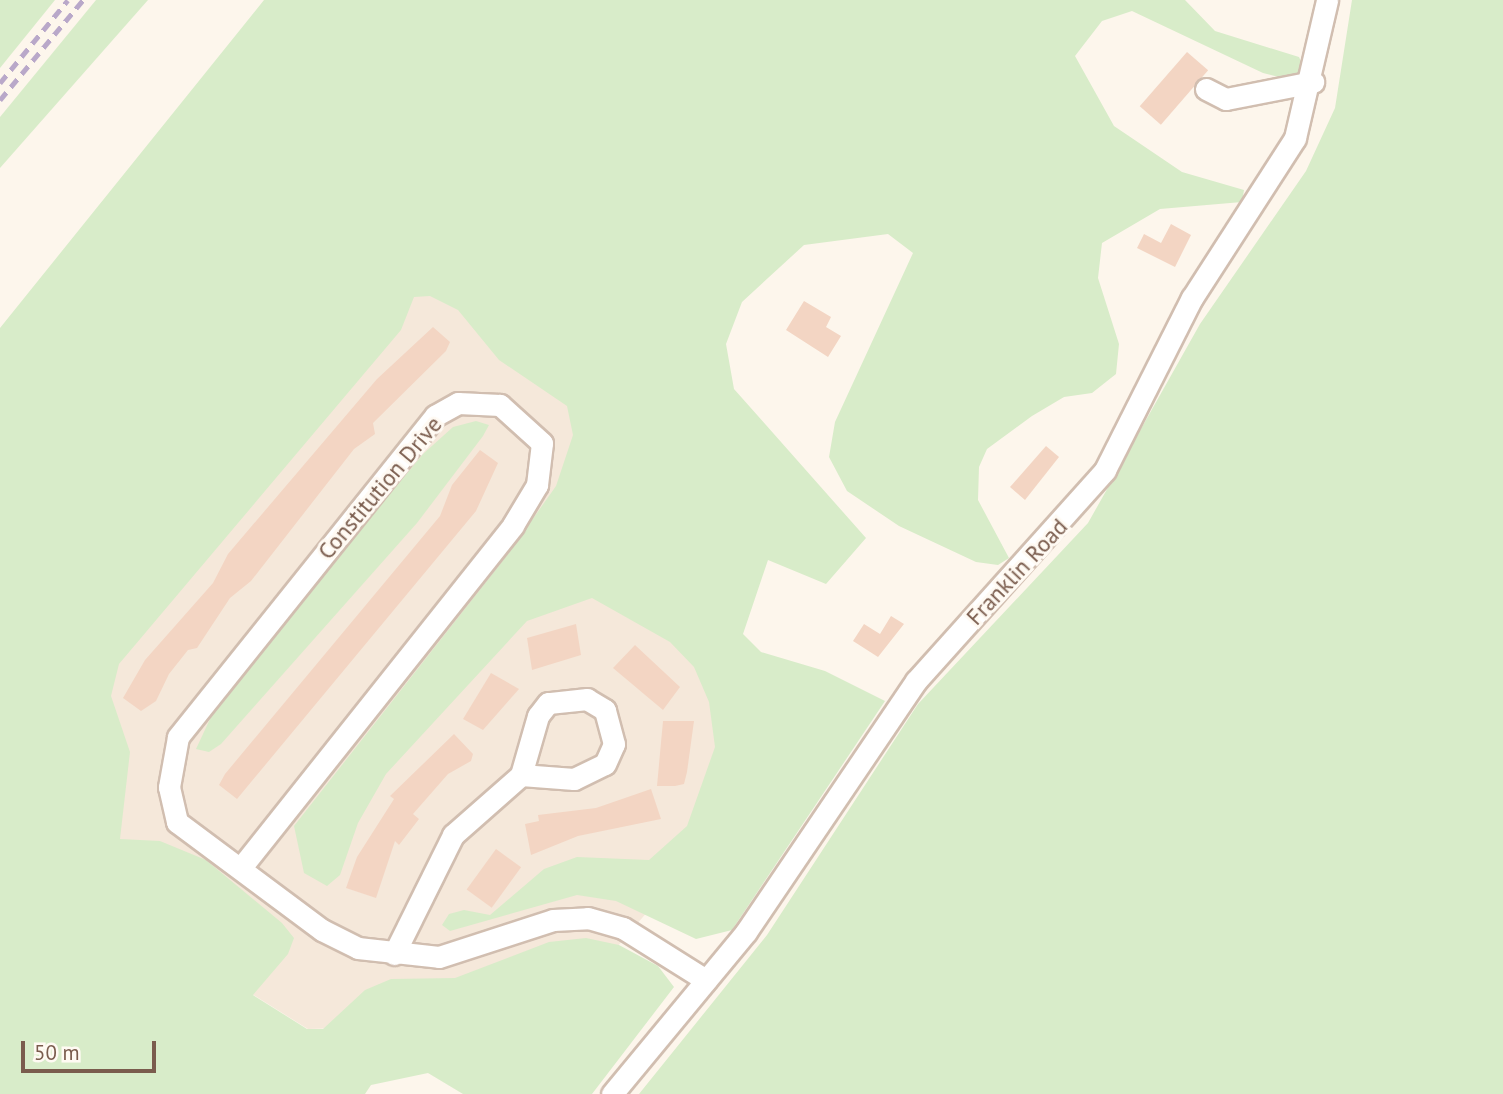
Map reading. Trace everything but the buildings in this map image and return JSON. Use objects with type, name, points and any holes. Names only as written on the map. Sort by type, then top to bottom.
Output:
[{"type":"street","name":"Franklin Road","points":[[612,1094],[746,932],[916,681],[1105,470],[1192,298],[1295,138],[1312,82],[1327,0]]},
{"type":"street","points":[[1206,89],[1226,99],[1312,82]]},
{"type":"street","name":"Constitution Drive","points":[[243,866],[513,525],[537,485],[542,443],[499,405],[458,403],[435,416],[178,737],[169,787],[177,822],[243,866],[322,930],[358,948],[439,957],[553,920],[588,918],[623,928],[706,980]]},
{"type":"street","points":[[394,954],[446,846],[521,775],[538,716],[548,703],[587,699],[605,710],[614,744],[605,764],[574,779],[521,775]]},
{"type":"shaded area","points":[[381,243],[778,528],[738,647],[808,726],[553,1021],[308,1029],[0,837],[0,729]]},
{"type":"green space","points":[[0,0],[55,0],[0,68]]},
{"type":"green space","points":[[96,0],[148,0],[0,168],[0,117]]},
{"type":"green space","points":[[264,0],[1185,0],[1215,31],[1299,57],[1305,70],[1290,80],[1263,73],[1132,11],[1102,21],[1075,56],[1114,126],[1182,172],[1244,190],[1242,202],[1160,209],[1102,243],[1098,278],[1119,344],[1116,374],[1092,393],[1064,397],[1032,416],[987,449],[979,467],[978,500],[1009,558],[998,565],[976,562],[899,526],[847,491],[829,457],[835,422],[913,253],[888,234],[804,245],[742,302],[726,344],[734,389],[866,538],[826,584],[768,560],[743,634],[761,652],[825,671],[885,701],[732,930],[696,939],[616,901],[577,895],[450,931],[442,925],[449,914],[464,910],[490,915],[544,869],[577,857],[649,860],[687,826],[715,747],[709,702],[694,667],[670,642],[592,598],[527,621],[386,774],[358,823],[340,875],[327,886],[304,873],[294,826],[508,554],[556,486],[573,435],[567,406],[499,360],[458,310],[430,296],[414,297],[401,330],[119,664],[111,696],[130,752],[120,839],[160,841],[206,860],[282,923],[294,938],[288,954],[253,995],[307,1029],[323,1029],[365,990],[391,979],[455,978],[549,942],[586,938],[619,945],[658,966],[674,987],[592,1094],[463,1094],[428,1073],[371,1085],[365,1094],[0,1094],[0,328]]},
{"type":"green space","points":[[1352,0],[1503,0],[1503,1094],[639,1094],[767,935],[918,704],[1088,523],[1200,324],[1306,171],[1335,108]]},
{"type":"green space","points":[[476,421],[489,425],[417,523],[221,744],[209,752],[196,749],[217,704],[423,454],[453,427]]},
{"type":"railway","points":[[0,83],[68,0]]},
{"type":"railway","points":[[0,100],[83,0]]}]
